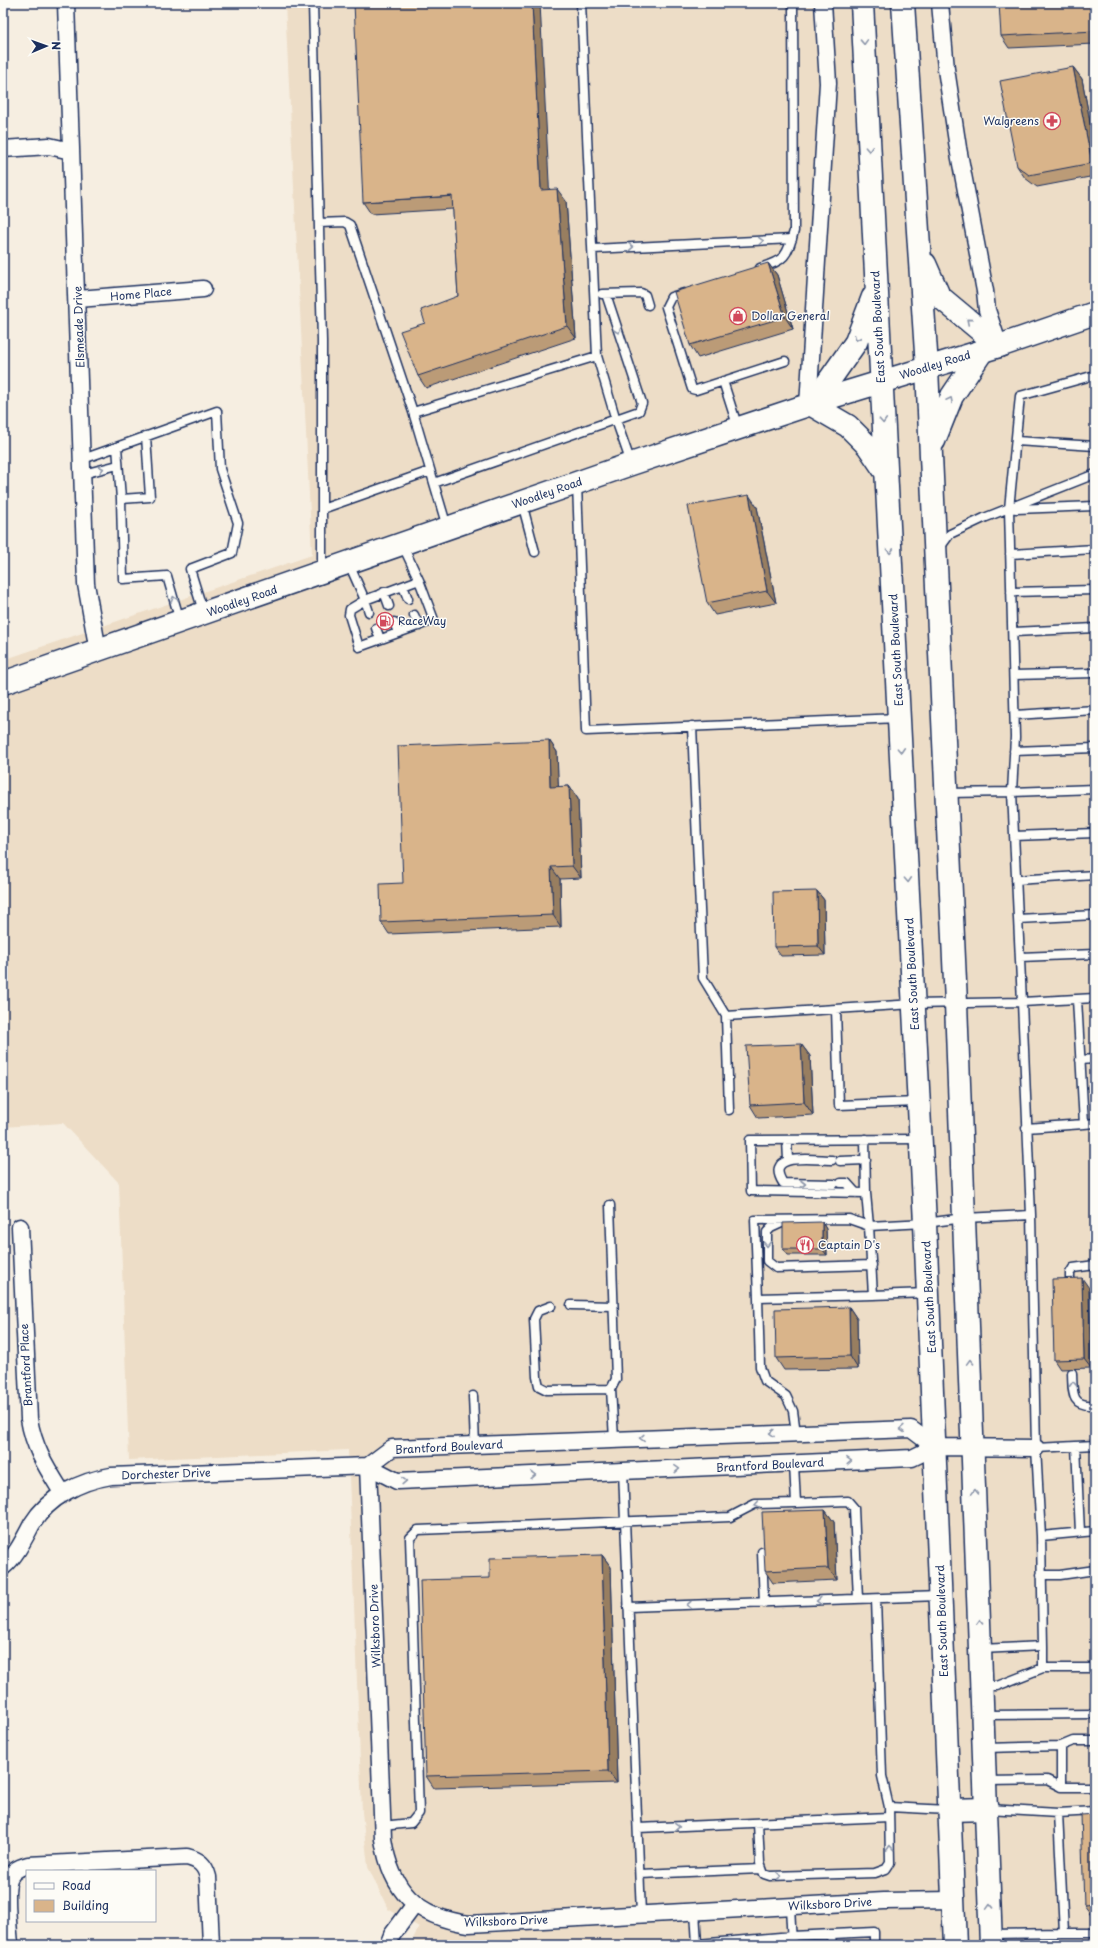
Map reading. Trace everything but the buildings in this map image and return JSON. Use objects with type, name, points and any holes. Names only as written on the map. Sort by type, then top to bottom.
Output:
[{"type":"main road","name":"East South Boulevard","points":[[862,3],[925,1223],[955,1945]]},
{"type":"main road","points":[[903,3],[927,368],[956,1004],[974,1446],[991,1939]]},
{"type":"main road","points":[[919,252],[940,296],[991,348],[952,396],[930,449]]},
{"type":"main road","points":[[876,288],[856,342],[810,405],[848,426],[868,446],[886,473]]},
{"type":"main road","name":"Woodley Road","points":[[3,683],[632,464],[1095,313]]},
{"type":"main road","points":[[1065,323],[1095,322]]},
{"type":"main road","points":[[950,1810],[987,1809]]},
{"type":"street","name":"Elsmeade Drive","points":[[66,3],[78,299],[86,584],[98,651]]},
{"type":"street","points":[[810,405],[828,83],[823,3]]},
{"type":"street","points":[[940,3],[946,69],[958,148],[985,291],[991,348]]},
{"type":"street","points":[[3,149],[49,146],[71,151]]},
{"type":"street","name":"Home Place","points":[[78,299],[203,289]]},
{"type":"street","name":"Brantford Place","points":[[20,1227],[29,1419],[32,1437],[40,1457],[63,1494]]},
{"type":"street","name":"Brantford Boulevard","points":[[935,1447],[911,1429],[392,1448],[368,1466],[397,1481],[912,1458],[935,1447],[974,1446],[1036,1448]]},
{"type":"street","name":"Dorchester Drive","points":[[3,1567],[18,1550],[34,1522],[47,1505],[80,1483],[111,1476],[368,1466]]},
{"type":"street","name":"Wilksboro Drive","points":[[368,1466],[382,1826],[386,1861],[391,1874],[400,1889],[415,1904],[436,1916],[451,1922],[469,1924],[790,1906],[953,1900]]},
{"type":"street","points":[[10,1945],[7,1889],[9,1878],[13,1872],[20,1867],[28,1865],[187,1857],[201,1863],[206,1869],[208,1877],[210,1945]]},
{"type":"street","points":[[388,1945],[392,1935],[415,1904]]},
{"type":"lane","points":[[314,3],[322,341],[322,572]]},
{"type":"lane","points":[[581,3],[597,356],[616,420],[632,464]]},
{"type":"lane","points":[[751,271],[780,261],[789,249],[794,231],[793,3]]},
{"type":"lane","points":[[319,223],[345,222],[350,225],[413,412],[447,528]]},
{"type":"lane","points":[[592,249],[792,239]]},
{"type":"lane","points":[[693,290],[671,298],[666,308],[692,389],[696,390],[785,361]]},
{"type":"lane","points":[[595,294],[641,293],[645,295],[648,305]]},
{"type":"lane","points":[[434,483],[639,411],[642,403],[606,294]]},
{"type":"lane","points":[[413,412],[597,356]]},
{"type":"lane","points":[[1043,1668],[1041,1536],[1036,1448],[1031,1216],[1012,792],[1015,715],[1014,632],[1011,592],[1009,509],[1020,396],[1095,375]]},
{"type":"lane","points":[[723,381],[738,429]]},
{"type":"lane","points":[[83,467],[117,447],[217,411],[220,469],[238,523],[232,553],[190,569],[204,614]]},
{"type":"lane","points":[[121,499],[150,497],[146,436]]},
{"type":"lane","points":[[1016,441],[1095,446]]},
{"type":"lane","points":[[117,447],[121,499],[123,579],[167,576],[181,622]]},
{"type":"lane","points":[[83,467],[118,465]]},
{"type":"lane","points":[[322,509],[430,471]]},
{"type":"lane","points":[[935,554],[950,534],[984,518],[1095,474]]},
{"type":"lane","points":[[577,483],[586,731],[900,718]]},
{"type":"lane","points":[[522,502],[535,552]]},
{"type":"lane","points":[[1009,509],[1095,506]]},
{"type":"lane","points":[[402,544],[418,580],[434,620],[359,647],[349,615],[350,609],[365,600],[418,580]]},
{"type":"lane","points":[[1010,554],[1095,549]]},
{"type":"lane","points":[[349,563],[369,612]]},
{"type":"lane","points":[[402,586],[408,598]]},
{"type":"lane","points":[[1011,592],[1095,590]]},
{"type":"lane","points":[[384,592],[388,606]]},
{"type":"lane","points":[[414,615],[419,626]]},
{"type":"lane","points":[[394,622],[398,633]]},
{"type":"lane","points":[[376,628],[380,639]]},
{"type":"lane","points":[[1014,632],[1095,628]]},
{"type":"lane","points":[[1014,675],[1095,673]]},
{"type":"lane","points":[[1015,715],[1095,710]]},
{"type":"lane","points":[[692,726],[703,978],[726,1016],[729,1110]]},
{"type":"lane","points":[[1014,751],[1095,748]]},
{"type":"lane","points":[[946,793],[1095,789]]},
{"type":"lane","points":[[1014,836],[1095,833]]},
{"type":"lane","points":[[1016,880],[1095,875]]},
{"type":"lane","points":[[1018,919],[1095,915]]},
{"type":"lane","points":[[1020,957],[1095,954]]},
{"type":"lane","points":[[726,1016],[914,1004],[1022,1002],[1095,998]]},
{"type":"lane","points":[[1077,999],[1084,1124]]},
{"type":"lane","points":[[836,1009],[839,1105],[918,1102]]},
{"type":"lane","points":[[1080,1060],[1095,1059]]},
{"type":"lane","points":[[1026,1128],[1095,1123]]},
{"type":"lane","points":[[865,1139],[866,1193],[873,1295]]},
{"type":"lane","points":[[866,1193],[751,1191],[750,1140],[920,1139]]},
{"type":"lane","points":[[786,1140],[788,1160]]},
{"type":"lane","points":[[856,1193],[847,1183],[783,1183],[778,1175],[778,1168],[781,1164],[788,1160],[866,1160]]},
{"type":"lane","points":[[610,1205],[616,1379],[611,1389],[614,1439]]},
{"type":"lane","points":[[796,1433],[793,1411],[786,1396],[764,1381],[760,1367],[755,1220],[849,1219],[869,1226],[925,1223],[964,1218],[1031,1216]]},
{"type":"lane","points":[[791,1220],[771,1228],[767,1232],[767,1261],[770,1265],[776,1268],[872,1266]]},
{"type":"lane","points":[[1070,1283],[1070,1273],[1073,1268],[1095,1266]]},
{"type":"lane","points":[[758,1298],[928,1294]]},
{"type":"lane","points":[[571,1305],[614,1306]]},
{"type":"lane","points":[[551,1306],[538,1311],[534,1319],[537,1377],[540,1386],[547,1390],[611,1389]]},
{"type":"lane","points":[[1072,1373],[1074,1396],[1078,1403],[1085,1406],[1095,1405]]},
{"type":"lane","points":[[473,1396],[474,1445]]},
{"type":"lane","points":[[1036,1448],[1095,1445]]},
{"type":"lane","points":[[1076,1446],[1080,1532]]},
{"type":"lane","points":[[794,1464],[796,1503]]},
{"type":"lane","points":[[623,1471],[641,1914]]},
{"type":"lane","points":[[382,1826],[411,1823],[419,1813],[410,1538],[418,1530],[730,1517],[755,1504],[848,1501],[854,1508],[858,1599]]},
{"type":"lane","points":[[1041,1536],[1095,1531]]},
{"type":"lane","points":[[762,1552],[764,1603]]},
{"type":"lane","points":[[1041,1575],[1060,1575],[1095,1570]]},
{"type":"lane","points":[[628,1607],[941,1596]]},
{"type":"lane","points":[[758,1823],[761,1869],[764,1874],[780,1876],[875,1873],[886,1869],[890,1863],[889,1807],[882,1776],[876,1599]]},
{"type":"lane","points":[[981,1648],[1043,1646]]},
{"type":"lane","points":[[982,1686],[996,1686],[1043,1668],[1095,1668]]},
{"type":"lane","points":[[983,1715],[1095,1714]]},
{"type":"lane","points":[[984,1748],[1061,1746],[1073,1741],[1095,1740]]},
{"type":"lane","points":[[1061,1746],[1061,1787]]},
{"type":"lane","points":[[986,1781],[1047,1780],[1061,1787],[1095,1787]]},
{"type":"lane","points":[[889,1807],[950,1810]]},
{"type":"lane","points":[[987,1809],[1058,1812],[1095,1811]]},
{"type":"lane","points":[[1058,1812],[1064,1933]]},
{"type":"lane","points":[[638,1828],[889,1817]]},
{"type":"lane","points":[[640,1874],[761,1869]]},
{"type":"lane","points":[[790,1906],[792,1945]]},
{"type":"lane","points":[[695,1911],[697,1945],[792,1936],[874,1932],[874,1945]]},
{"type":"lane","points":[[991,1939],[1064,1933],[1095,1933]]},
{"type":"lane","points":[[831,1935],[832,1945]]},
{"type":"shaded area","points":[[285,3],[1095,3],[1095,1945],[410,1945],[419,1927],[388,1909],[368,1867],[362,1812],[348,1450],[129,1460],[119,1183],[63,1123],[3,1127],[3,660],[312,555]]},
{"type":"place","name":"Walgreens","points":[[1052,121]]},
{"type":"place","name":"Dollar General","points":[[738,316]]},
{"type":"place","name":"RaceWay","points":[[385,621]]},
{"type":"place","name":"Captain D's","points":[[805,1245]]}]
